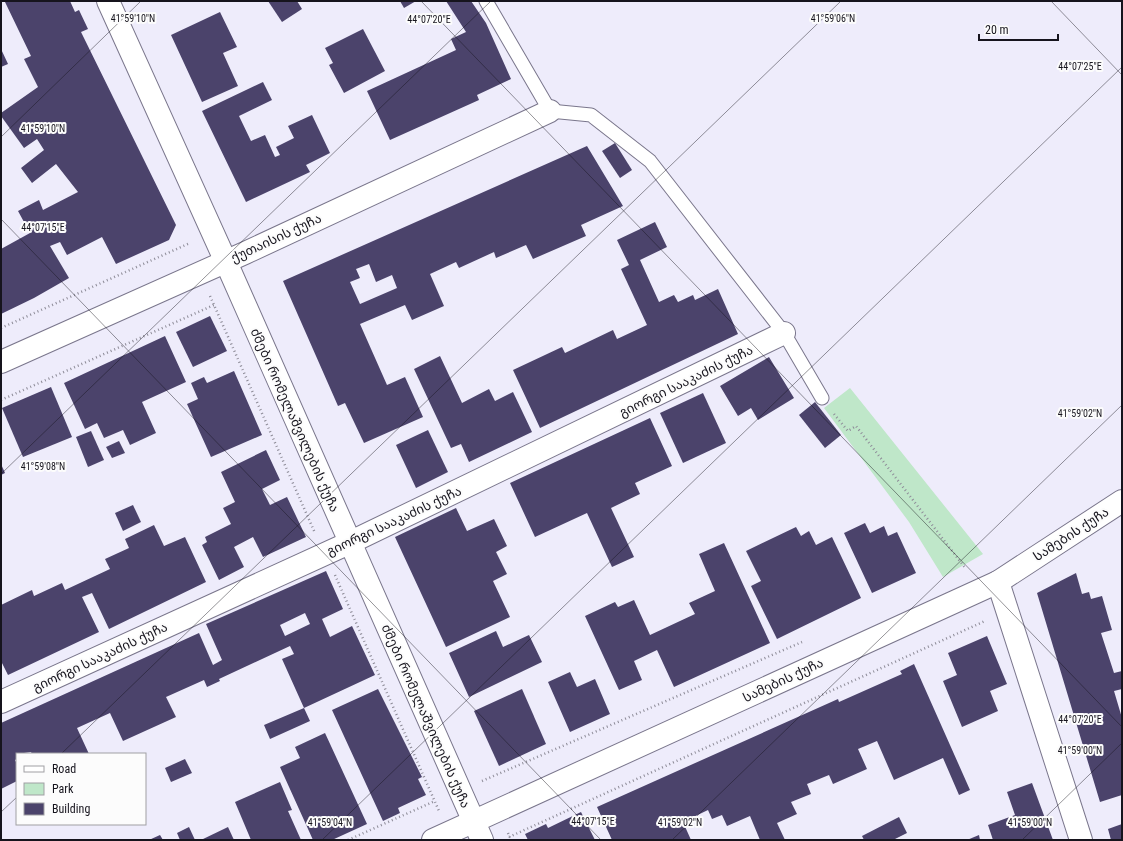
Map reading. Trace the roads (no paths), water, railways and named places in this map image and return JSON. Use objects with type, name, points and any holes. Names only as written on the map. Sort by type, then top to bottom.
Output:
[{"type":"street","name":"ძმები რომელაშვილების ქუჩა","points":[[108,1],[226,262],[349,543],[478,831]]},
{"type":"street","name":"ქუთაისის ქუჩა","points":[[1,362],[200,274],[550,111]]},
{"type":"street","name":"გიორგი სააკაძის ქუჩა","points":[[1,702],[349,543],[784,334]]},
{"type":"street","name":"სამების ქუჩა","points":[[441,836],[478,831],[998,582],[1122,501]]},
{"type":"street","points":[[998,582],[1081,840]]},
{"type":"lane","points":[[486,1],[550,111],[591,115],[650,161],[784,334],[822,398]]}]
